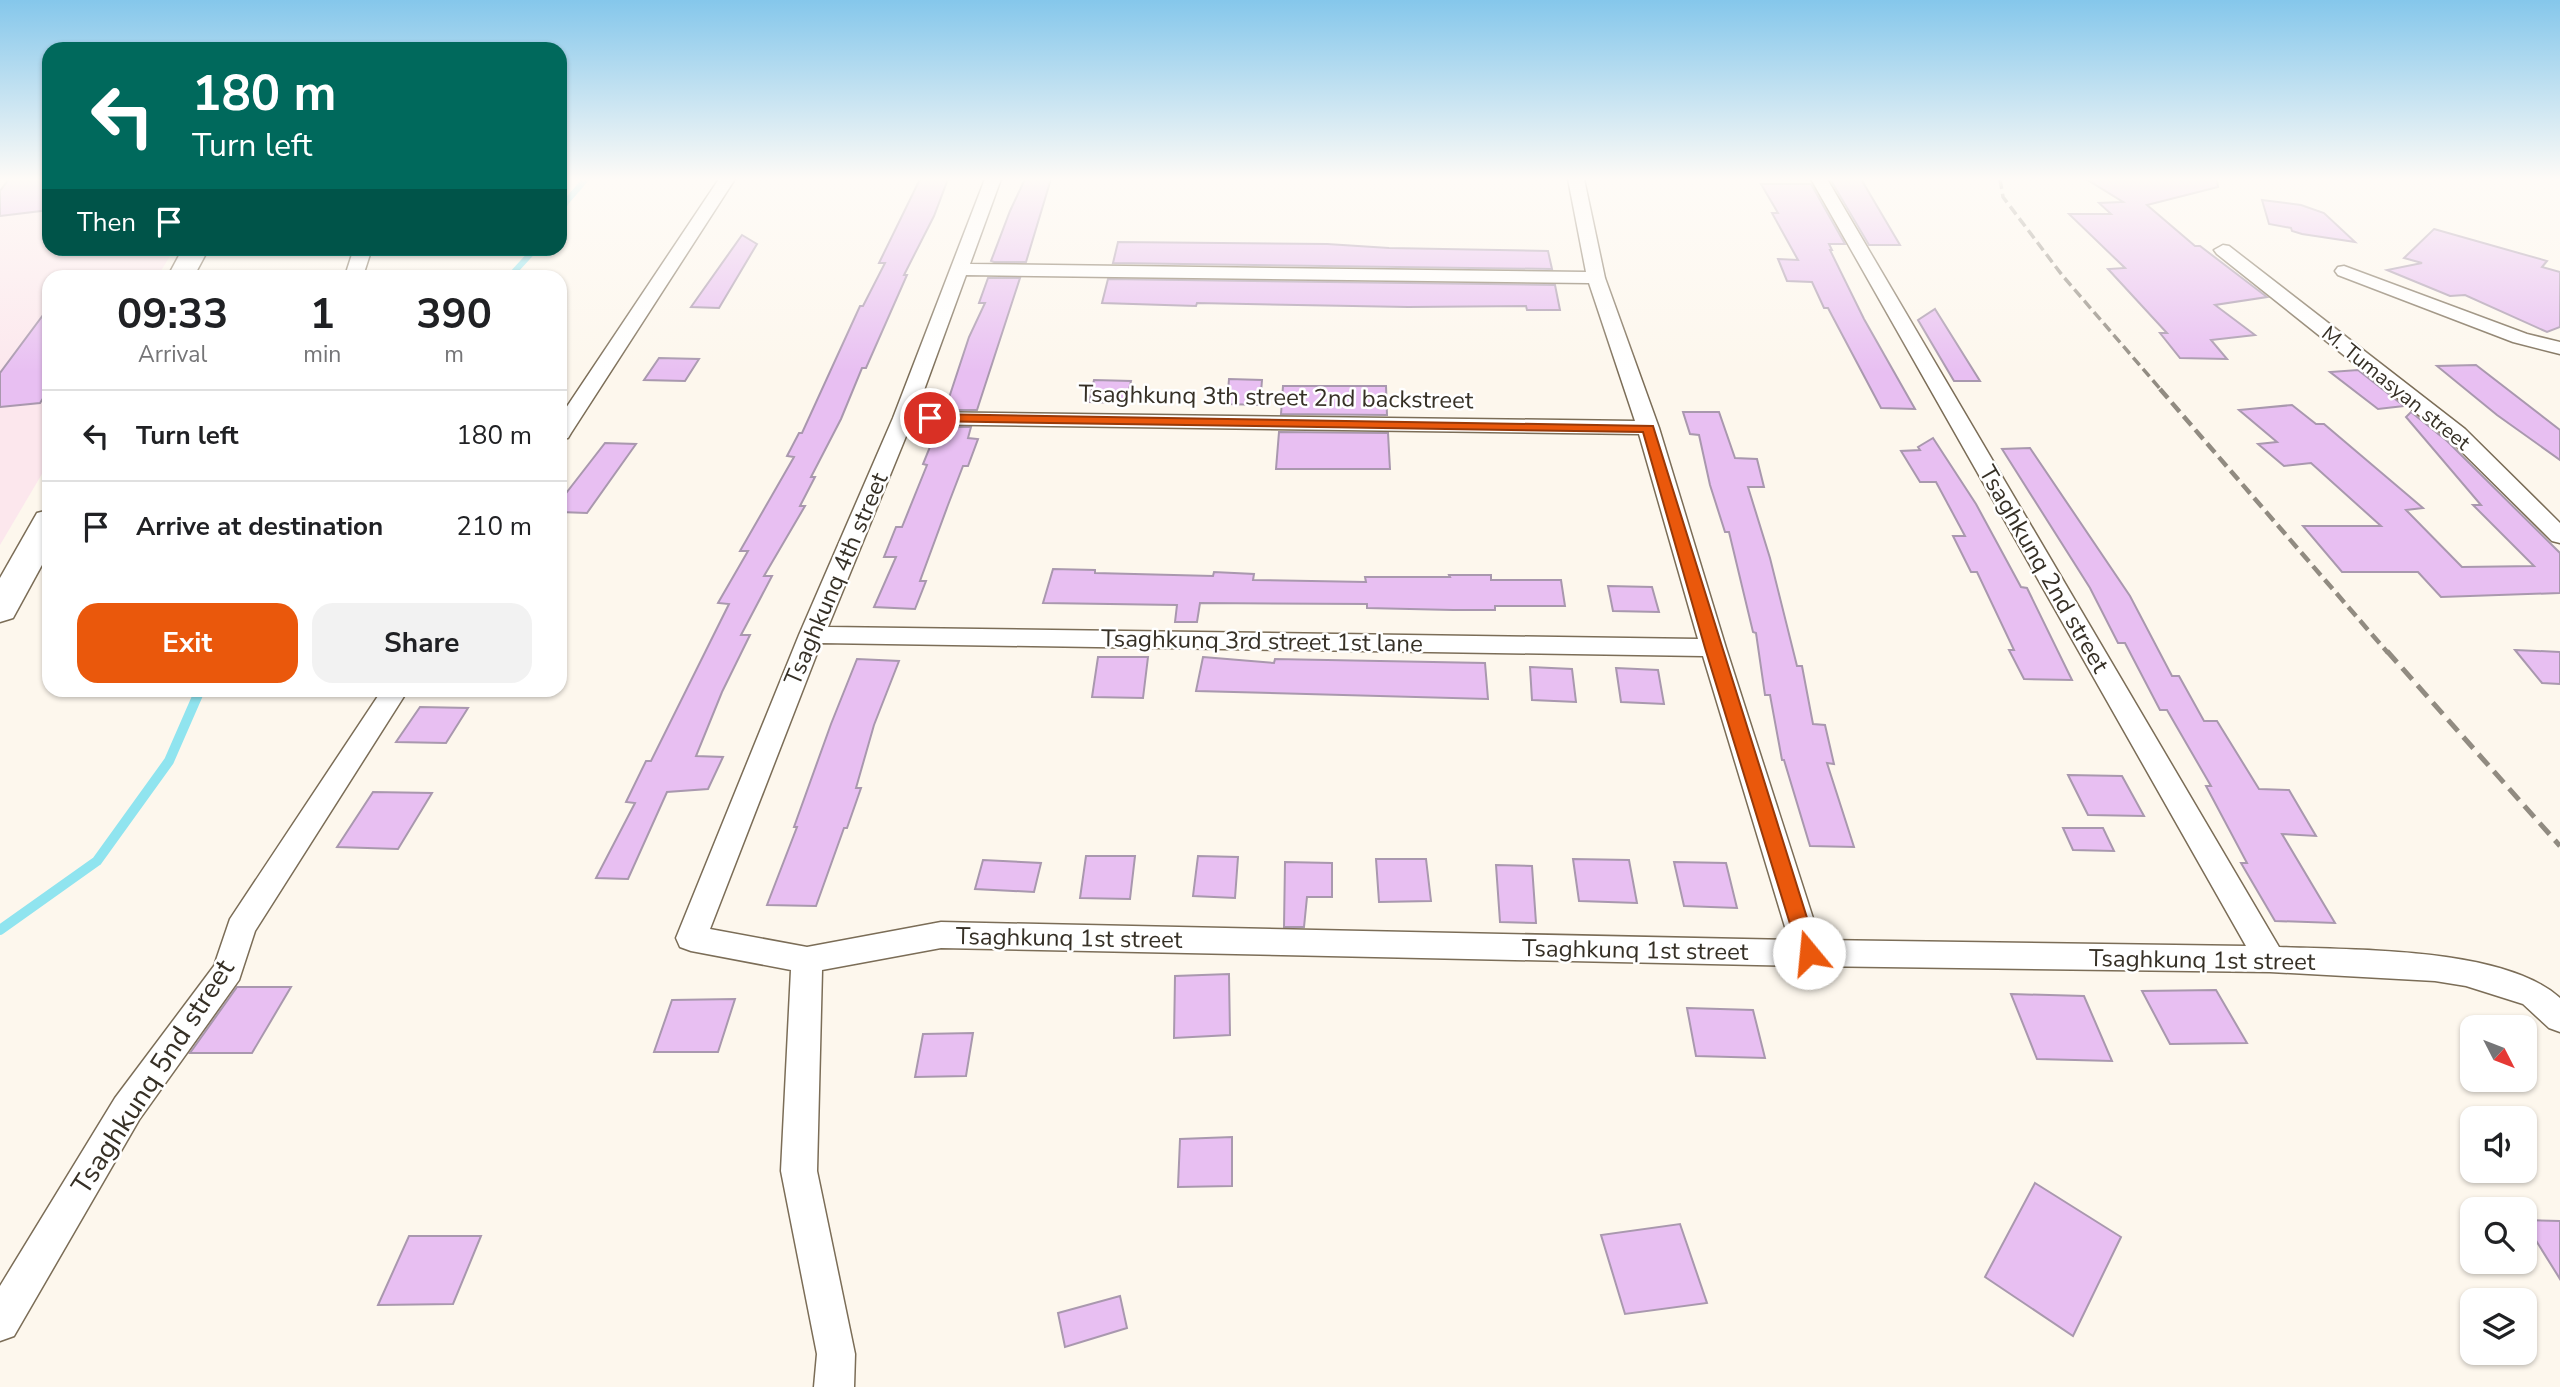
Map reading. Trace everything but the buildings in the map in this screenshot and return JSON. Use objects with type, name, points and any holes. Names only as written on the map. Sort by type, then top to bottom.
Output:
[{"type":"street","points":[[567,422],[684,244]]},
{"type":"street","name":"Tsaghkunq 4th street","points":[[807,960],[691,938],[811,635],[903,418],[969,244]]},
{"type":"street","points":[[1589,244],[1596,278],[1648,428],[1713,648],[1809,953]]},
{"type":"street","name":"Tsaghkunq 2nd street","points":[[1856,244],[2270,959]]},
{"type":"street","name":"M. Tumasyan street","points":[[2223,250],[2457,434],[2560,536]]},
{"type":"street","points":[[959,270],[1596,278]]},
{"type":"street","points":[[2344,271],[2520,338],[2560,348]]},
{"type":"street","name":"Tsaghkunq 3th street 2nd backstreet","points":[[903,418],[1648,428]]},
{"type":"street","points":[[0,610],[42,533]]},
{"type":"street","name":"Tsaghkunq 3rd street 1st lane","points":[[811,635],[1713,648]]},
{"type":"street","name":"Tsaghkunq 5nd street","points":[[0,1322],[127,1109],[228,971],[242,928],[390,697]]},
{"type":"street","name":"Tsaghkunq 1st street","points":[[807,960],[942,935],[1809,953],[2270,959],[2435,968],[2466,973],[2534,993],[2560,1018]]},
{"type":"street","points":[[807,960],[799,1171],[835,1354],[834,1387]]},
{"type":"shaded area","points":[[0,244],[42,244],[42,256],[170,256],[162,270],[42,270],[42,474],[0,545]]},
{"type":"waterway","points":[[516,270],[529,256]]},
{"type":"waterway","points":[[0,930],[97,861],[169,761],[197,697]]},
{"type":"railway","points":[[2038,244],[2162,391]]},
{"type":"railway","points":[[2160,389],[2388,653]]},
{"type":"railway","points":[[2387,651],[2560,846]]},
{"type":"route","points":[[930,418],[1648,428],[1713,648],[1809,953]]}]
